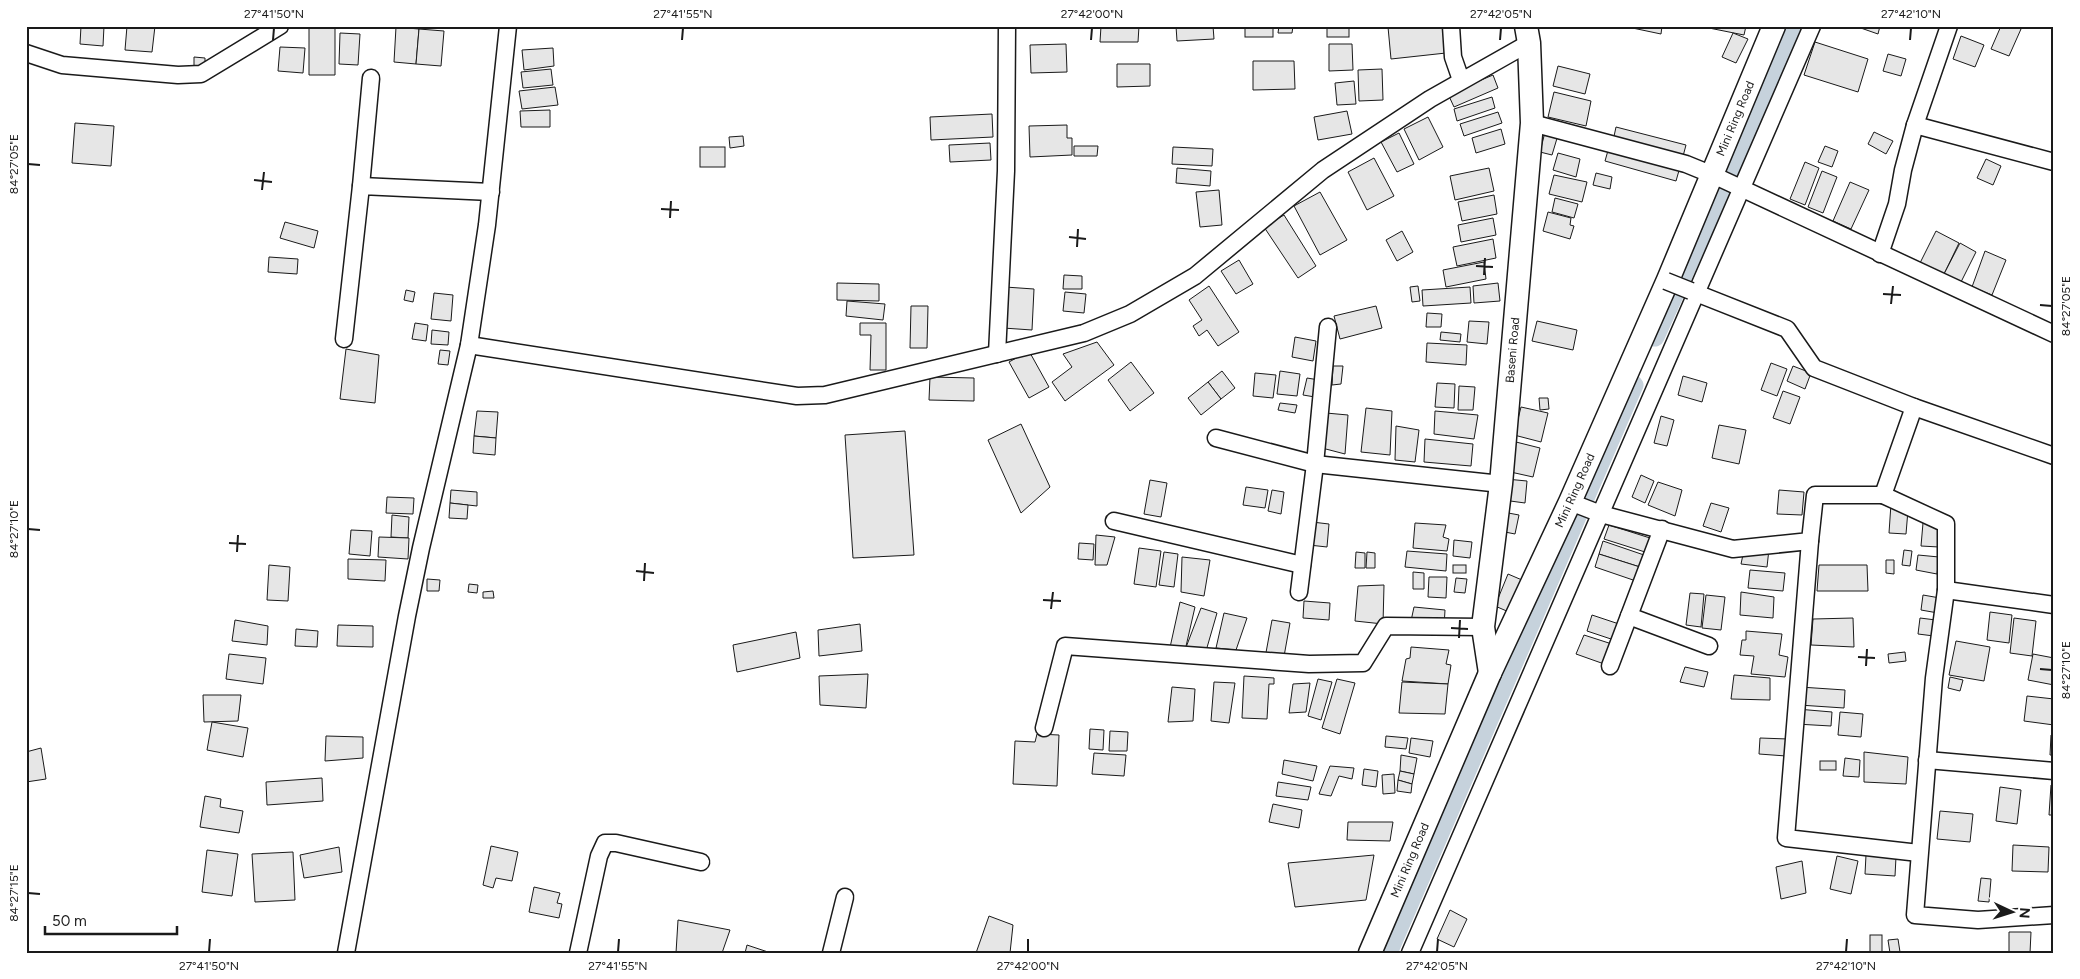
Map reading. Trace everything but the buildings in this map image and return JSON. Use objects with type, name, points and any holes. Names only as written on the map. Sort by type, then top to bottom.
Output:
[{"type":"main road","name":"Mini Ring Road","points":[[1372,952],[1490,673],[1570,502],[1714,176],[1774,26]]},
{"type":"main road","name":"Baseni Road","points":[[1490,673],[1483,627],[1501,484],[1532,123],[1527,35]]},
{"type":"street","points":[[26,53],[62,65],[178,75],[201,74],[280,26]]},
{"type":"street","points":[[346,953],[407,616],[423,539],[469,345],[491,192],[508,26]]},
{"type":"street","points":[[997,354],[1006,171],[1007,26]]},
{"type":"street","points":[[1451,26],[1453,57],[1461,80]]},
{"type":"street","points":[[1410,953],[1596,512],[1812,26]]},
{"type":"street","points":[[1880,254],[1897,204],[1903,170],[1915,125],[1949,26]]},
{"type":"street","points":[[469,345],[797,396],[826,395],[1084,333],[1130,314],[1195,276],[1323,170],[1527,35]]},
{"type":"street","points":[[344,339],[371,78]]},
{"type":"street","points":[[1532,123],[1686,164],[1740,187],[2054,334]]},
{"type":"street","points":[[1915,125],[2054,162]]},
{"type":"street","points":[[361,186],[491,192]]},
{"type":"street","points":[[1667,280],[1787,329],[1814,368],[1914,407],[2054,456]]},
{"type":"street","points":[[1299,592],[1315,464],[1328,327]]},
{"type":"street","points":[[1883,495],[1914,407]]},
{"type":"street","points":[[1216,438],[1315,464],[1501,484]]},
{"type":"street","points":[[1919,853],[1786,838],[1815,495],[1883,495],[1946,524],[1946,590],[1934,678],[1915,915],[1978,920],[2054,915]]},
{"type":"street","points":[[1570,502],[1596,512],[1733,549],[1810,542]]},
{"type":"street","points":[[1114,521],[1302,566]]},
{"type":"street","points":[[1610,666],[1662,529]]},
{"type":"street","points":[[1946,590],[2054,605]]},
{"type":"street","points":[[1629,616],[1710,646]]},
{"type":"street","points":[[1044,728],[1065,646],[1309,664],[1363,663],[1386,626],[1483,627]]},
{"type":"street","points":[[1927,760],[2054,771]]},
{"type":"street","points":[[578,953],[599,856],[605,843],[616,843],[702,862]]},
{"type":"street","points":[[831,953],[844,898]]},
{"type":"waterway","points":[[1655,337],[1796,26]]},
{"type":"waterway","points":[[1388,953],[1634,385]]}]
